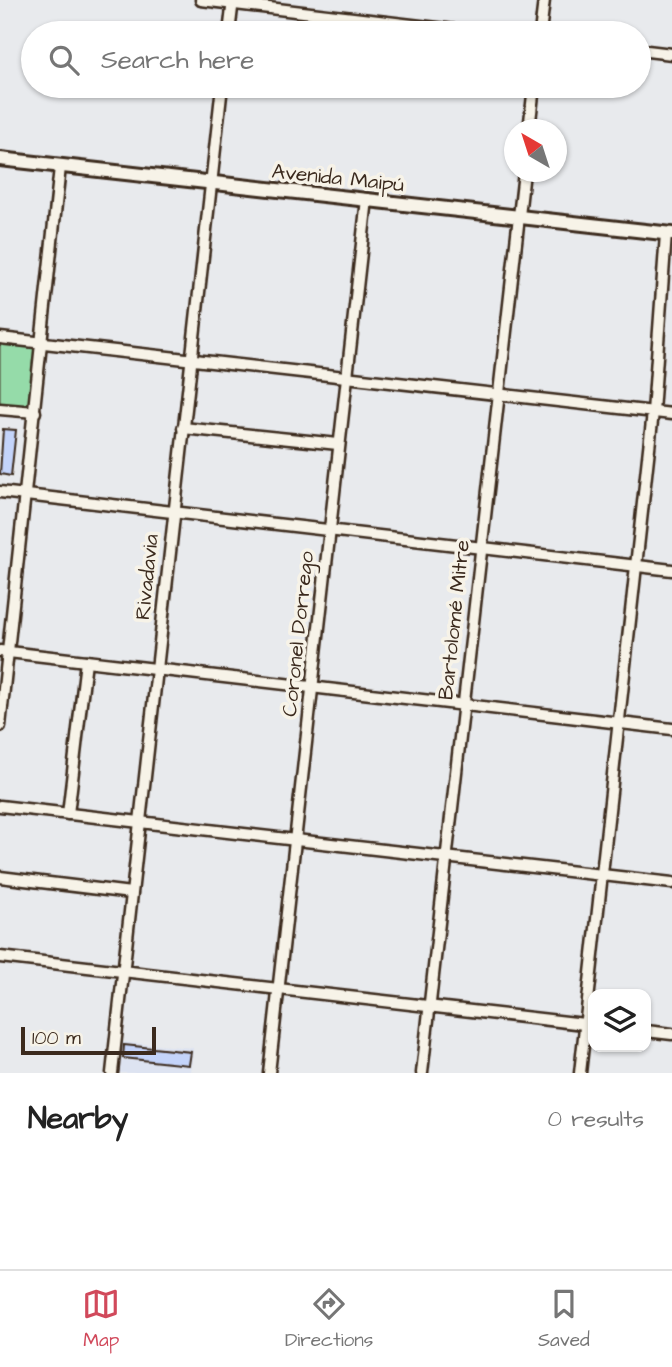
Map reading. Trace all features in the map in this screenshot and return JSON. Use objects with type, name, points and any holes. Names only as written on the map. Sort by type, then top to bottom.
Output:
[{"type":"main road","name":"Avenida Maipú","points":[[0,159],[669,234]]},
{"type":"street","points":[[201,0],[384,21]]},
{"type":"street","points":[[541,21],[544,0]]},
{"type":"street","points":[[231,21],[233,2]]},
{"type":"street","points":[[651,51],[672,54]]},
{"type":"street","name":"Rivadavia","points":[[111,1073],[221,98]]},
{"type":"street","points":[[530,119],[533,98]]},
{"type":"street","points":[[0,726],[4,652],[25,495],[60,167]]},
{"type":"street","name":"Bartolomé Mitre","points":[[422,1073],[523,182]]},
{"type":"street","name":"Coronel Dorrego","points":[[269,1073],[367,199]]},
{"type":"street","points":[[592,989],[618,722],[653,412],[669,234]]},
{"type":"street","points":[[0,338],[672,414]]},
{"type":"street","points":[[0,409],[34,412]]},
{"type":"street","points":[[183,428],[338,444]]},
{"type":"street","points":[[0,492],[672,570]]},
{"type":"street","points":[[4,652],[672,729]]},
{"type":"street","points":[[68,814],[86,661]]},
{"type":"street","points":[[0,806],[672,883]]},
{"type":"street","points":[[0,877],[131,893]]},
{"type":"street","points":[[0,957],[588,1025]]},
{"type":"street","points":[[580,1073],[588,1030]]},
{"type":"street","points":[[651,1032],[672,1034]]},
{"type":"shaded area","points":[[121,1042],[193,1048],[191,1073],[119,1073]]},
{"type":"green space","points":[[0,343],[36,346],[30,406],[0,403]]},
{"type":"building","points":[[3,429],[16,430],[11,476],[0,474]]},
{"type":"building","points":[[124,1045],[191,1052],[189,1065],[123,1058]]}]
